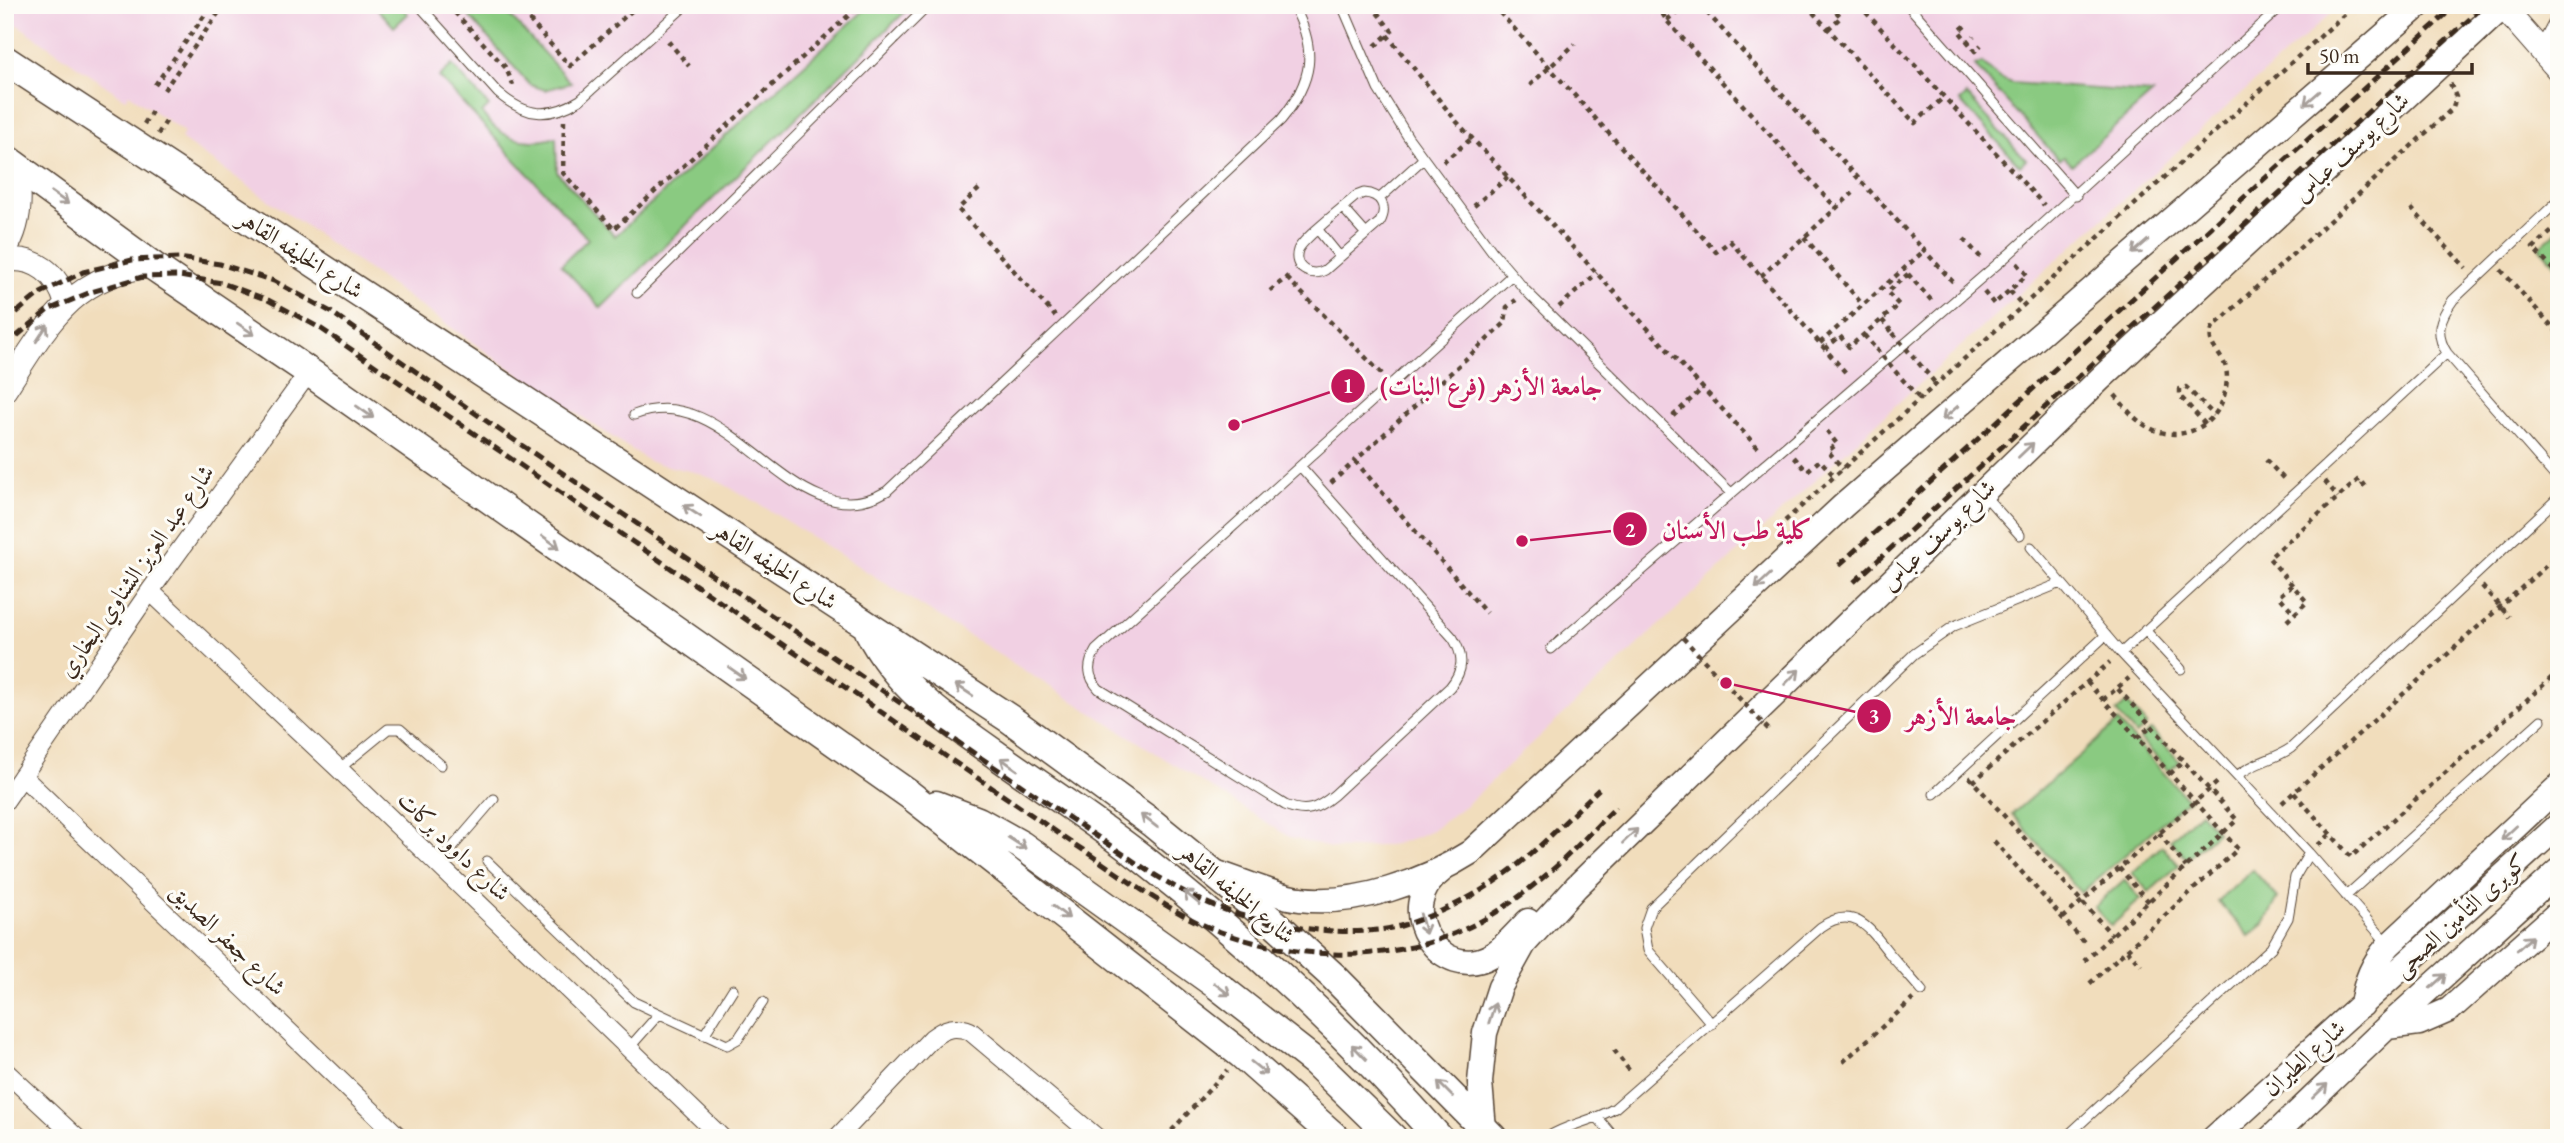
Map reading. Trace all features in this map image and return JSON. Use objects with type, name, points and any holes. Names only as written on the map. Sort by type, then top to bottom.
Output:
[{"type":"main road","points":[[1576,887],[1548,902],[1493,954],[1483,958],[1462,960],[1443,953],[1426,937],[1419,915],[1423,892],[1437,873],[1471,852],[1843,506],[2419,5]]},
{"type":"main road","name":"شارع يوسف عباس","points":[[1488,1133],[1480,1082],[1485,1034],[1500,987],[1524,944],[1576,887],[2100,379],[2503,6]]},
{"type":"main road","name":"شارع الخليفه القاهر","points":[[5,60],[866,624],[1082,770],[1278,926],[1334,977],[1488,1133]]},
{"type":"main road","points":[[10,161],[153,266],[309,372],[910,795],[1241,1054],[1336,1138]]},
{"type":"main road","points":[[866,624],[879,651],[892,669],[926,704],[1087,816],[1252,948],[1306,998],[1439,1138]]},
{"type":"main road","points":[[2362,1005],[2366,981],[2373,964],[2389,945],[2559,786]]},
{"type":"main road","points":[[910,795],[978,821],[1021,845],[1267,1023],[1315,1062],[1393,1138]]},
{"type":"main road","name":"كوبرى التأمين الصحى","points":[[2362,1005],[2559,825]]},
{"type":"main road","points":[[1212,871],[1299,899],[1320,899],[1391,889],[1447,867]]},
{"type":"main road","name":"كوبرى التأمين الصحى","points":[[2388,1027],[2559,871]]},
{"type":"main road","points":[[2388,1027],[2419,1023],[2449,1010],[2559,912]]},
{"type":"main road","name":"شارع الطيران","points":[[2214,1138],[2362,1005]]},
{"type":"main road","name":"شارع الطيران","points":[[2271,1138],[2388,1027]]},
{"type":"street","points":[[2503,6],[2555,67]]},
{"type":"street","points":[[2555,67],[2551,42],[2559,27]]},
{"type":"street","points":[[5,250],[15,231],[21,201],[10,161]]},
{"type":"street","points":[[5,260],[20,260],[41,267],[58,282],[66,303]]},
{"type":"street","points":[[5,390],[50,320],[66,303],[103,278],[136,267],[153,266]]},
{"type":"street","name":"شارع عبد العزيز الشناوي البخاري","points":[[5,800],[150,591],[309,372]]},
{"type":"street","name":"شارع داوود بركات","points":[[150,591],[722,1138]]},
{"type":"street","name":"شارع جعفر الصديق","points":[[22,776],[400,1138]]},
{"type":"street","points":[[837,1138],[932,1038],[954,1027],[970,1031],[1097,1138]]},
{"type":"street","points":[[5,1071],[77,1138]]},
{"type":"lane","points":[[419,5],[498,93],[512,105],[538,113],[565,109],[580,100],[685,5]]},
{"type":"lane","points":[[637,293],[929,5]]},
{"type":"lane","points":[[634,415],[657,408],[681,409],[693,413],[822,498],[848,503],[875,498],[897,482],[1281,120],[1297,101],[1307,78],[1310,53],[1305,28],[1293,5]]},
{"type":"lane","points":[[1342,5],[1378,89],[1432,172],[1511,275],[1731,493]]},
{"type":"lane","points":[[1908,5],[2076,196]]},
{"type":"lane","points":[[1551,649],[1992,270],[2283,5]]},
{"type":"lane","points":[[1380,198],[1423,159]]},
{"type":"lane","points":[[1364,193],[1380,198],[1384,215],[1380,222],[1340,257],[1320,273],[1306,272],[1300,267],[1297,252],[1301,245],[1356,196],[1364,193]]},
{"type":"lane","points":[[2559,200],[2454,300],[2440,322],[2440,338],[2447,353],[2559,481]]},
{"type":"lane","points":[[1343,208],[1366,234]]},
{"type":"lane","points":[[1318,230],[1340,257]]},
{"type":"lane","points":[[1300,466],[1453,638],[1460,649],[1462,663],[1459,676],[1450,687],[1334,795],[1321,806],[1309,810],[1296,810],[1099,689],[1092,681],[1090,659],[1096,650],[1511,275]]},
{"type":"lane","points":[[2121,653],[2447,353]]},
{"type":"lane","points":[[1982,493],[2020,535]]},
{"type":"lane","points":[[2234,773],[2276,757],[2291,748],[2559,497]]},
{"type":"lane","points":[[2031,547],[2137,671],[2309,853],[2389,945]]},
{"type":"lane","points":[[1712,1024],[1648,950],[1644,929],[1651,908],[1914,654],[1954,626],[2061,583]]},
{"type":"lane","points":[[2145,630],[2181,669]]},
{"type":"lane","points":[[1934,794],[2106,635]]},
{"type":"lane","points":[[2346,896],[2541,720]]},
{"type":"lane","points":[[339,769],[388,729],[394,728],[400,729],[440,765]]},
{"type":"lane","points":[[438,864],[494,799]]},
{"type":"lane","points":[[2065,1138],[2271,948],[2288,918],[2295,877],[2309,853]]},
{"type":"lane","points":[[487,861],[627,996],[659,1014],[731,1045],[738,1040],[763,1002]]},
{"type":"lane","points":[[1546,1138],[1564,1127],[1598,1118],[1615,1108],[1821,927],[1840,918],[1854,919],[1866,926],[1922,991]]},
{"type":"lane","points":[[704,1035],[733,989]]},
{"type":"lane","points":[[629,1048],[659,1014]]},
{"type":"lane","points":[[1598,1118],[1615,1138]]},
{"type":"path","points":[[155,85],[212,5]]},
{"type":"path","points":[[164,90],[224,5]]},
{"type":"path","points":[[448,5],[506,68],[513,85],[512,105]]},
{"type":"path","points":[[517,6],[570,66],[638,5]]},
{"type":"path","points":[[565,109],[563,173],[614,229],[860,5]]},
{"type":"path","points":[[1371,5],[1392,31],[1387,35],[1439,101],[1769,460]]},
{"type":"path","points":[[1493,5],[1716,252],[1730,241],[1857,385]]},
{"type":"path","points":[[1657,5],[1667,20],[1836,208]]},
{"type":"path","points":[[1667,20],[1685,5]]},
{"type":"path","points":[[1700,5],[1965,293]]},
{"type":"path","points":[[1806,5],[1915,123],[1944,97]]},
{"type":"path","points":[[1828,29],[1841,17],[1830,5]]},
{"type":"path","points":[[1859,5],[2054,215]]},
{"type":"path","points":[[1785,521],[2355,5]]},
{"type":"path","points":[[1965,26],[1959,31],[1975,51],[1982,45]]},
{"type":"path","points":[[658,30],[689,66]]},
{"type":"path","points":[[1530,85],[1575,44]]},
{"type":"path","points":[[2100,379],[2132,414],[2151,429],[2179,434],[2205,424],[2214,415],[2224,397],[2227,375],[2209,336],[2213,327],[2453,108],[2456,97],[2441,64]]},
{"type":"path","points":[[1432,172],[1472,138]]},
{"type":"path","points":[[1465,215],[1508,177]]},
{"type":"path","points":[[979,189],[958,208],[1062,325]]},
{"type":"path","points":[[1761,276],[1853,193]]},
{"type":"path","points":[[2411,208],[2476,279]]},
{"type":"path","points":[[2557,273],[2533,248],[2559,225]]},
{"type":"path","points":[[1804,237],[1863,305]]},
{"type":"path","points":[[1964,239],[1992,270]]},
{"type":"path","points":[[1820,343],[1925,250]]},
{"type":"path","points":[[2494,262],[2558,332]]},
{"type":"path","points":[[1985,293],[1994,304],[2027,275],[2018,265]]},
{"type":"path","points":[[1270,291],[1300,267]]},
{"type":"path","points":[[1904,269],[1942,313]]},
{"type":"path","points":[[1570,297],[1597,273]]},
{"type":"path","points":[[1825,349],[1840,336],[1849,347],[1899,305],[1887,292],[1908,274]]},
{"type":"path","points":[[1287,278],[1377,369]]},
{"type":"path","points":[[2010,290],[2023,306]]},
{"type":"path","points":[[1322,491],[1506,323],[1507,307],[1526,291]]},
{"type":"path","points":[[1882,320],[1936,384]]},
{"type":"path","points":[[1864,335],[1920,399]]},
{"type":"path","points":[[2205,424],[2180,396],[2180,389],[2186,387],[2214,415]]},
{"type":"path","points":[[1663,426],[1703,388]]},
{"type":"path","points":[[1817,419],[1837,444],[1828,451],[1843,469]]},
{"type":"path","points":[[1785,447],[1807,471],[1820,460],[1835,477]]},
{"type":"path","points":[[2266,460],[2296,492]]},
{"type":"path","points":[[1355,461],[1486,613]]},
{"type":"path","points":[[2287,621],[2307,602],[2269,558],[2359,480],[2365,487]]},
{"type":"path","points":[[2559,554],[2294,793],[2351,856],[2559,671]]},
{"type":"path","points":[[2292,585],[2279,596],[2294,613]]},
{"type":"path","points":[[2488,593],[2509,617]]},
{"type":"path","points":[[1683,638],[1769,730]]},
{"type":"path","points":[[1973,782],[2121,653]]},
{"type":"path","points":[[2103,700],[2137,671]]},
{"type":"path","points":[[2087,682],[2238,849],[2088,985]]},
{"type":"path","points":[[2084,961],[2237,820],[2117,688]]},
{"type":"path","points":[[2137,738],[2151,726]]},
{"type":"path","points":[[2169,774],[2184,761]]},
{"type":"path","points":[[1962,769],[2112,935]]},
{"type":"path","points":[[2063,918],[2209,789],[2234,773]]},
{"type":"path","points":[[2159,833],[2186,867]]},
{"type":"path","points":[[1994,842],[2084,942]]},
{"type":"path","points":[[2119,868],[2149,902]]},
{"type":"path","points":[[2127,950],[2141,965]]},
{"type":"path","points":[[1843,1062],[1922,991]]},
{"type":"path","points":[[1614,1050],[1641,1086]]},
{"type":"path","points":[[1165,1138],[1241,1054]]},
{"type":"shaded area","points":[[5,5],[2340,5],[1912,390],[1466,805],[1432,830],[1413,838],[1394,844],[1352,849],[1331,848],[1291,838],[756,502],[716,480],[650,462],[525,379],[181,139],[184,132],[129,94],[125,99],[5,16]]},
{"type":"green space","points":[[374,5],[400,5],[408,14],[394,27]]},
{"type":"green space","points":[[459,5],[500,5],[571,83],[545,90],[530,85]]},
{"type":"green space","points":[[870,5],[912,5],[601,308],[561,265],[588,239],[439,77],[452,65],[489,106],[482,113],[505,134],[534,141],[556,137],[557,172],[615,236]]},
{"type":"green space","points":[[1982,63],[1999,78],[2012,83],[2153,93],[2072,165],[2064,157],[2059,160],[1975,66]]},
{"type":"green space","points":[[1967,95],[2026,160],[2020,166],[1960,101]]},
{"type":"green space","points":[[2559,229],[2559,265],[2557,267],[2539,247]]},
{"type":"green space","points":[[2127,703],[2147,725],[2136,735],[2116,712]]},
{"type":"green space","points":[[2118,722],[2188,800],[2081,893],[2012,814]]},
{"type":"green space","points":[[2151,730],[2180,762],[2169,771],[2140,739]]},
{"type":"green space","points":[[2200,812],[2217,832],[2187,859],[2170,840]]},
{"type":"green space","points":[[2162,846],[2179,865],[2149,892],[2132,873]]},
{"type":"green space","points":[[2253,870],[2278,898],[2264,924],[2249,936],[2218,901]]},
{"type":"green space","points":[[2124,880],[2141,899],[2111,926],[2094,907]]},
{"type":"railway","points":[[1839,565],[2456,5]]},
{"type":"railway","points":[[1854,582],[2485,5]]},
{"type":"railway","points":[[5,322],[39,294],[83,272],[132,260],[179,258],[220,264],[274,281],[331,312],[492,425],[1135,862],[1202,901],[1240,915],[1286,926],[1336,931],[1383,929],[1420,920],[1465,899],[1508,872],[1541,845],[1599,789]]},
{"type":"railway","points":[[5,346],[48,310],[91,292],[142,277],[179,276],[222,283],[268,300],[320,328],[1143,891],[1195,921],[1242,939],[1304,952],[1336,954],[1398,950],[1429,943],[1478,923],[1517,898],[1556,866],[1616,807]]},
{"type":"place","name":"جامعة الأزهر (فرع البنات)","points":[[1234,425]]},
{"type":"place","name":"كلية طب الأسنان","points":[[1522,541]]},
{"type":"place","name":"جامعة الأزهر","points":[[1726,683]]}]
